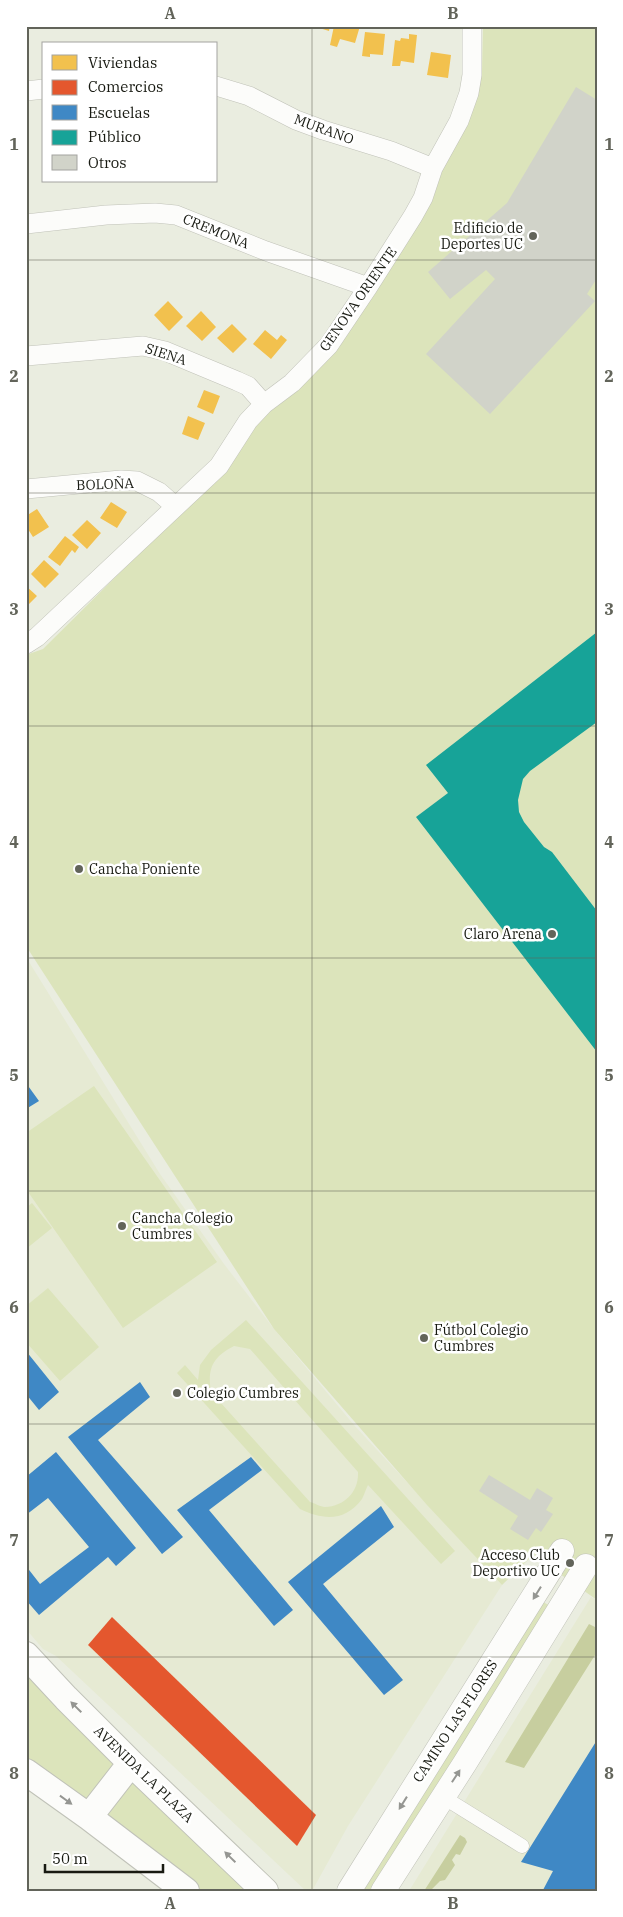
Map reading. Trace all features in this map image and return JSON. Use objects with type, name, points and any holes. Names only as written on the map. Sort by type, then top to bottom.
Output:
[{"type":"main road","name":"AVENIDA LA PLAZA","points":[[26,1655],[131,1763],[265,1891]]},
{"type":"main road","points":[[89,1817],[131,1763]]},
{"type":"main road","points":[[26,1772],[186,1891]]},
{"type":"street","name":"GENOVA ORIENTE","points":[[26,644],[37,637],[219,466],[248,421],[264,404],[292,383],[329,345],[368,288],[413,216],[433,168],[459,121],[469,93],[472,75],[472,26]]},
{"type":"street","name":"MURANO","points":[[218,87],[249,96],[314,127],[433,168]]},
{"type":"street","points":[[26,91],[42,89]]},
{"type":"street","name":"CREMONA","points":[[26,224],[106,215],[155,213],[176,215],[368,288]]},
{"type":"street","name":"SIENA","points":[[26,356],[128,346],[152,347],[248,386],[264,404]]},
{"type":"street","name":"BOLOÑA","points":[[26,489],[121,480],[137,481],[159,492],[175,506]]},
{"type":"street","name":"CAMINO LAS FLORES","points":[[349,1891],[562,1551]]},
{"type":"street","name":"CAMINO LAS FLORES","points":[[382,1891],[443,1797],[586,1566]]},
{"type":"street","points":[[516,1625],[540,1639]]},
{"type":"street","points":[[443,1797],[522,1846]]},
{"type":"shaded area","name":"Colegio Cumbres","points":[[26,957],[160,1174],[224,1264],[274,1329],[354,1425],[502,1585],[348,1826],[312,1891],[306,1891],[56,1656],[43,1649],[26,1629]]},
{"type":"shaded area","points":[[591,1597],[597,1600],[597,1891],[409,1891]]},
{"type":"green space","points":[[483,26],[597,26],[597,1600],[533,1555],[502,1585],[427,1505],[274,1329],[26,946],[26,655],[43,649],[181,512],[252,425],[296,388],[439,169],[475,104],[482,71]]},
{"type":"green space","name":"Cancha Colegio Cumbres","points":[[94,1086],[217,1262],[123,1328],[26,1189],[26,1133]]},
{"type":"green space","points":[[32,1203],[52,1228],[26,1249],[26,1208]]},
{"type":"green space","points":[[48,1288],[99,1347],[60,1381],[26,1342],[26,1306]]},
{"type":"green space","points":[[246,1320],[455,1551],[441,1564],[368,1485],[362,1499],[348,1512],[341,1515],[325,1517],[300,1509],[177,1373],[185,1365],[198,1380],[200,1365],[211,1350]],"holes":[[[234,1346],[250,1349],[358,1472],[358,1479],[353,1491],[339,1504],[325,1507],[310,1502],[211,1392],[210,1376],[216,1359]]]},
{"type":"green space","points":[[543,1602],[552,1607],[376,1891],[363,1891]]},
{"type":"green space","points":[[589,1624],[597,1628],[597,1652],[524,1768],[505,1762]]},
{"type":"green space","points":[[26,1669],[255,1891],[192,1891],[26,1761]]},
{"type":"green space","points":[[460,1835],[467,1842],[460,1855],[456,1854],[452,1860],[455,1865],[445,1880],[440,1881],[430,1891],[424,1891]]},
{"type":"building: Viviendas","points":[[313,26],[330,26],[329,31]]},
{"type":"building: Viviendas","points":[[334,26],[360,26],[355,43],[340,39],[337,47],[330,45]]},
{"type":"building: Viviendas","points":[[365,32],[385,34],[383,55],[370,54],[370,57],[362,56]]},
{"type":"building: Viviendas","points":[[409,34],[417,35],[414,63],[401,61],[400,66],[392,66],[395,40],[400,41],[401,38],[409,39]]},
{"type":"building: Viviendas","points":[[431,52],[451,55],[448,78],[427,75]]},
{"type":"building: Viviendas","points":[[168,301],[183,317],[169,331],[154,315]]},
{"type":"building: Viviendas","points":[[201,311],[216,327],[202,341],[186,326]]},
{"type":"building: Viviendas","points":[[232,324],[247,339],[233,353],[217,338]]},
{"type":"building: Viviendas","points":[[265,330],[277,340],[281,335],[287,340],[271,359],[253,344]]},
{"type":"building: Viviendas","points":[[204,390],[220,396],[213,414],[197,407]]},
{"type":"building: Viviendas","points":[[188,416],[205,423],[198,440],[182,434]]},
{"type":"building: Viviendas","points":[[111,502],[127,512],[117,528],[100,518]]},
{"type":"building: Viviendas","points":[[37,509],[49,527],[33,537],[26,526],[26,516]]},
{"type":"building: Viviendas","points":[[87,520],[101,533],[87,549],[72,535]]},
{"type":"building: Viviendas","points":[[65,536],[79,547],[75,553],[72,550],[60,566],[48,557]]},
{"type":"building: Viviendas","points":[[44,560],[59,574],[45,588],[31,574]]},
{"type":"building: Viviendas","points":[[26,586],[37,596],[26,607]]},
{"type":"building: Comercios","points":[[112,1617],[316,1815],[297,1846],[88,1645]]},
{"type":"building: Escuelas","points":[[26,1083],[39,1101],[26,1109]]},
{"type":"building: Escuelas","points":[[26,1351],[59,1392],[39,1410],[26,1394]]},
{"type":"building: Escuelas","points":[[140,1382],[150,1397],[98,1440],[183,1537],[162,1554],[68,1437]]},
{"type":"building: Escuelas","points":[[56,1452],[136,1548],[116,1566],[108,1557],[39,1615],[26,1600],[26,1566],[40,1584],[89,1547],[48,1498],[26,1515],[26,1477]]},
{"type":"building: Escuelas","points":[[251,1457],[262,1470],[209,1510],[293,1610],[274,1626],[177,1510]]},
{"type":"building: Escuelas","points":[[381,1506],[394,1527],[323,1584],[403,1680],[384,1695],[288,1582]]},
{"type":"building: Escuelas","points":[[597,1740],[597,1891],[543,1890],[553,1871],[521,1862]]},
{"type":"building: Público","name":"Claro Arena","points":[[597,632],[597,722],[530,771],[523,779],[518,800],[519,812],[524,822],[544,847],[552,852],[597,911],[597,1052],[416,817],[448,793],[426,765]]},
{"type":"building: Otros","name":"Edificio de Deportes UC","points":[[576,87],[597,100],[597,278],[587,294],[595,301],[490,414],[426,354],[495,279],[486,270],[450,299],[428,272],[507,203]]},
{"type":"building: Otros","points":[[489,1475],[530,1500],[537,1488],[553,1498],[546,1510],[553,1514],[541,1532],[536,1528],[528,1540],[510,1529],[518,1516],[479,1491]]},
{"type":"building: Otros","name":"Acceso Club Deportivo UC","points":[[567,1555],[577,1561],[572,1570],[562,1564]]},
{"type":"place","name":"Edificio de Deportes UC","points":[[533,236]]},
{"type":"place","name":"Cancha Poniente","points":[[79,869]]},
{"type":"place","name":"Claro Arena","points":[[552,934]]},
{"type":"place","name":"Cancha Colegio Cumbres","points":[[122,1226]]},
{"type":"place","name":"Fútbol Colegio Cumbres","points":[[424,1338]]},
{"type":"place","name":"Colegio Cumbres","points":[[177,1393]]},
{"type":"place","name":"Acceso Club Deportivo UC","points":[[570,1563]]}]
